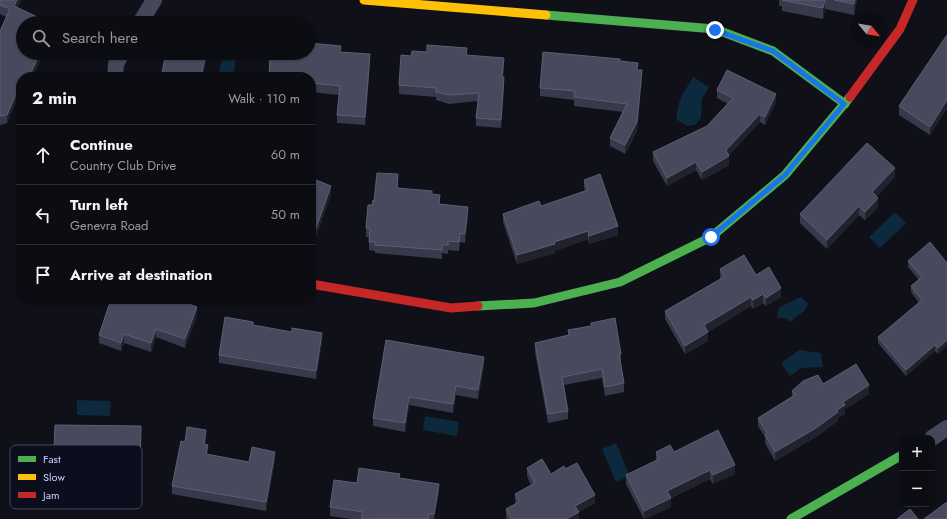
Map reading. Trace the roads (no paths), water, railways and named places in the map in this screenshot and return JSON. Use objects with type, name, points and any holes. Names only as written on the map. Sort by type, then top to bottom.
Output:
[{"type":"street","points":[[144,16],[154,0]]},
{"type":"street","points":[[364,0],[715,30],[773,51],[844,104]]},
{"type":"street","points":[[316,285],[450,308],[534,302],[620,282],[711,237],[785,175],[844,104],[900,28],[913,0]]},
{"type":"street","points":[[115,72],[116,64],[118,60]]},
{"type":"street","points":[[791,519],[899,457]]},
{"type":"water","points":[[222,60],[236,60],[234,72],[219,72]]},
{"type":"water","points":[[693,77],[709,87],[702,99],[701,118],[695,125],[688,126],[677,120],[677,114],[681,98]]},
{"type":"water","points":[[895,212],[906,223],[880,248],[869,237]]},
{"type":"water","points":[[801,297],[808,304],[805,310],[790,322],[786,318],[778,318],[777,313],[780,307]]},
{"type":"water","points":[[799,350],[821,353],[823,367],[801,368],[790,376],[781,363]]},
{"type":"water","points":[[77,400],[111,401],[110,416],[77,415]]},
{"type":"water","points":[[425,416],[459,422],[457,436],[423,430]]},
{"type":"water","points":[[616,443],[630,476],[616,482],[602,449]]}]
